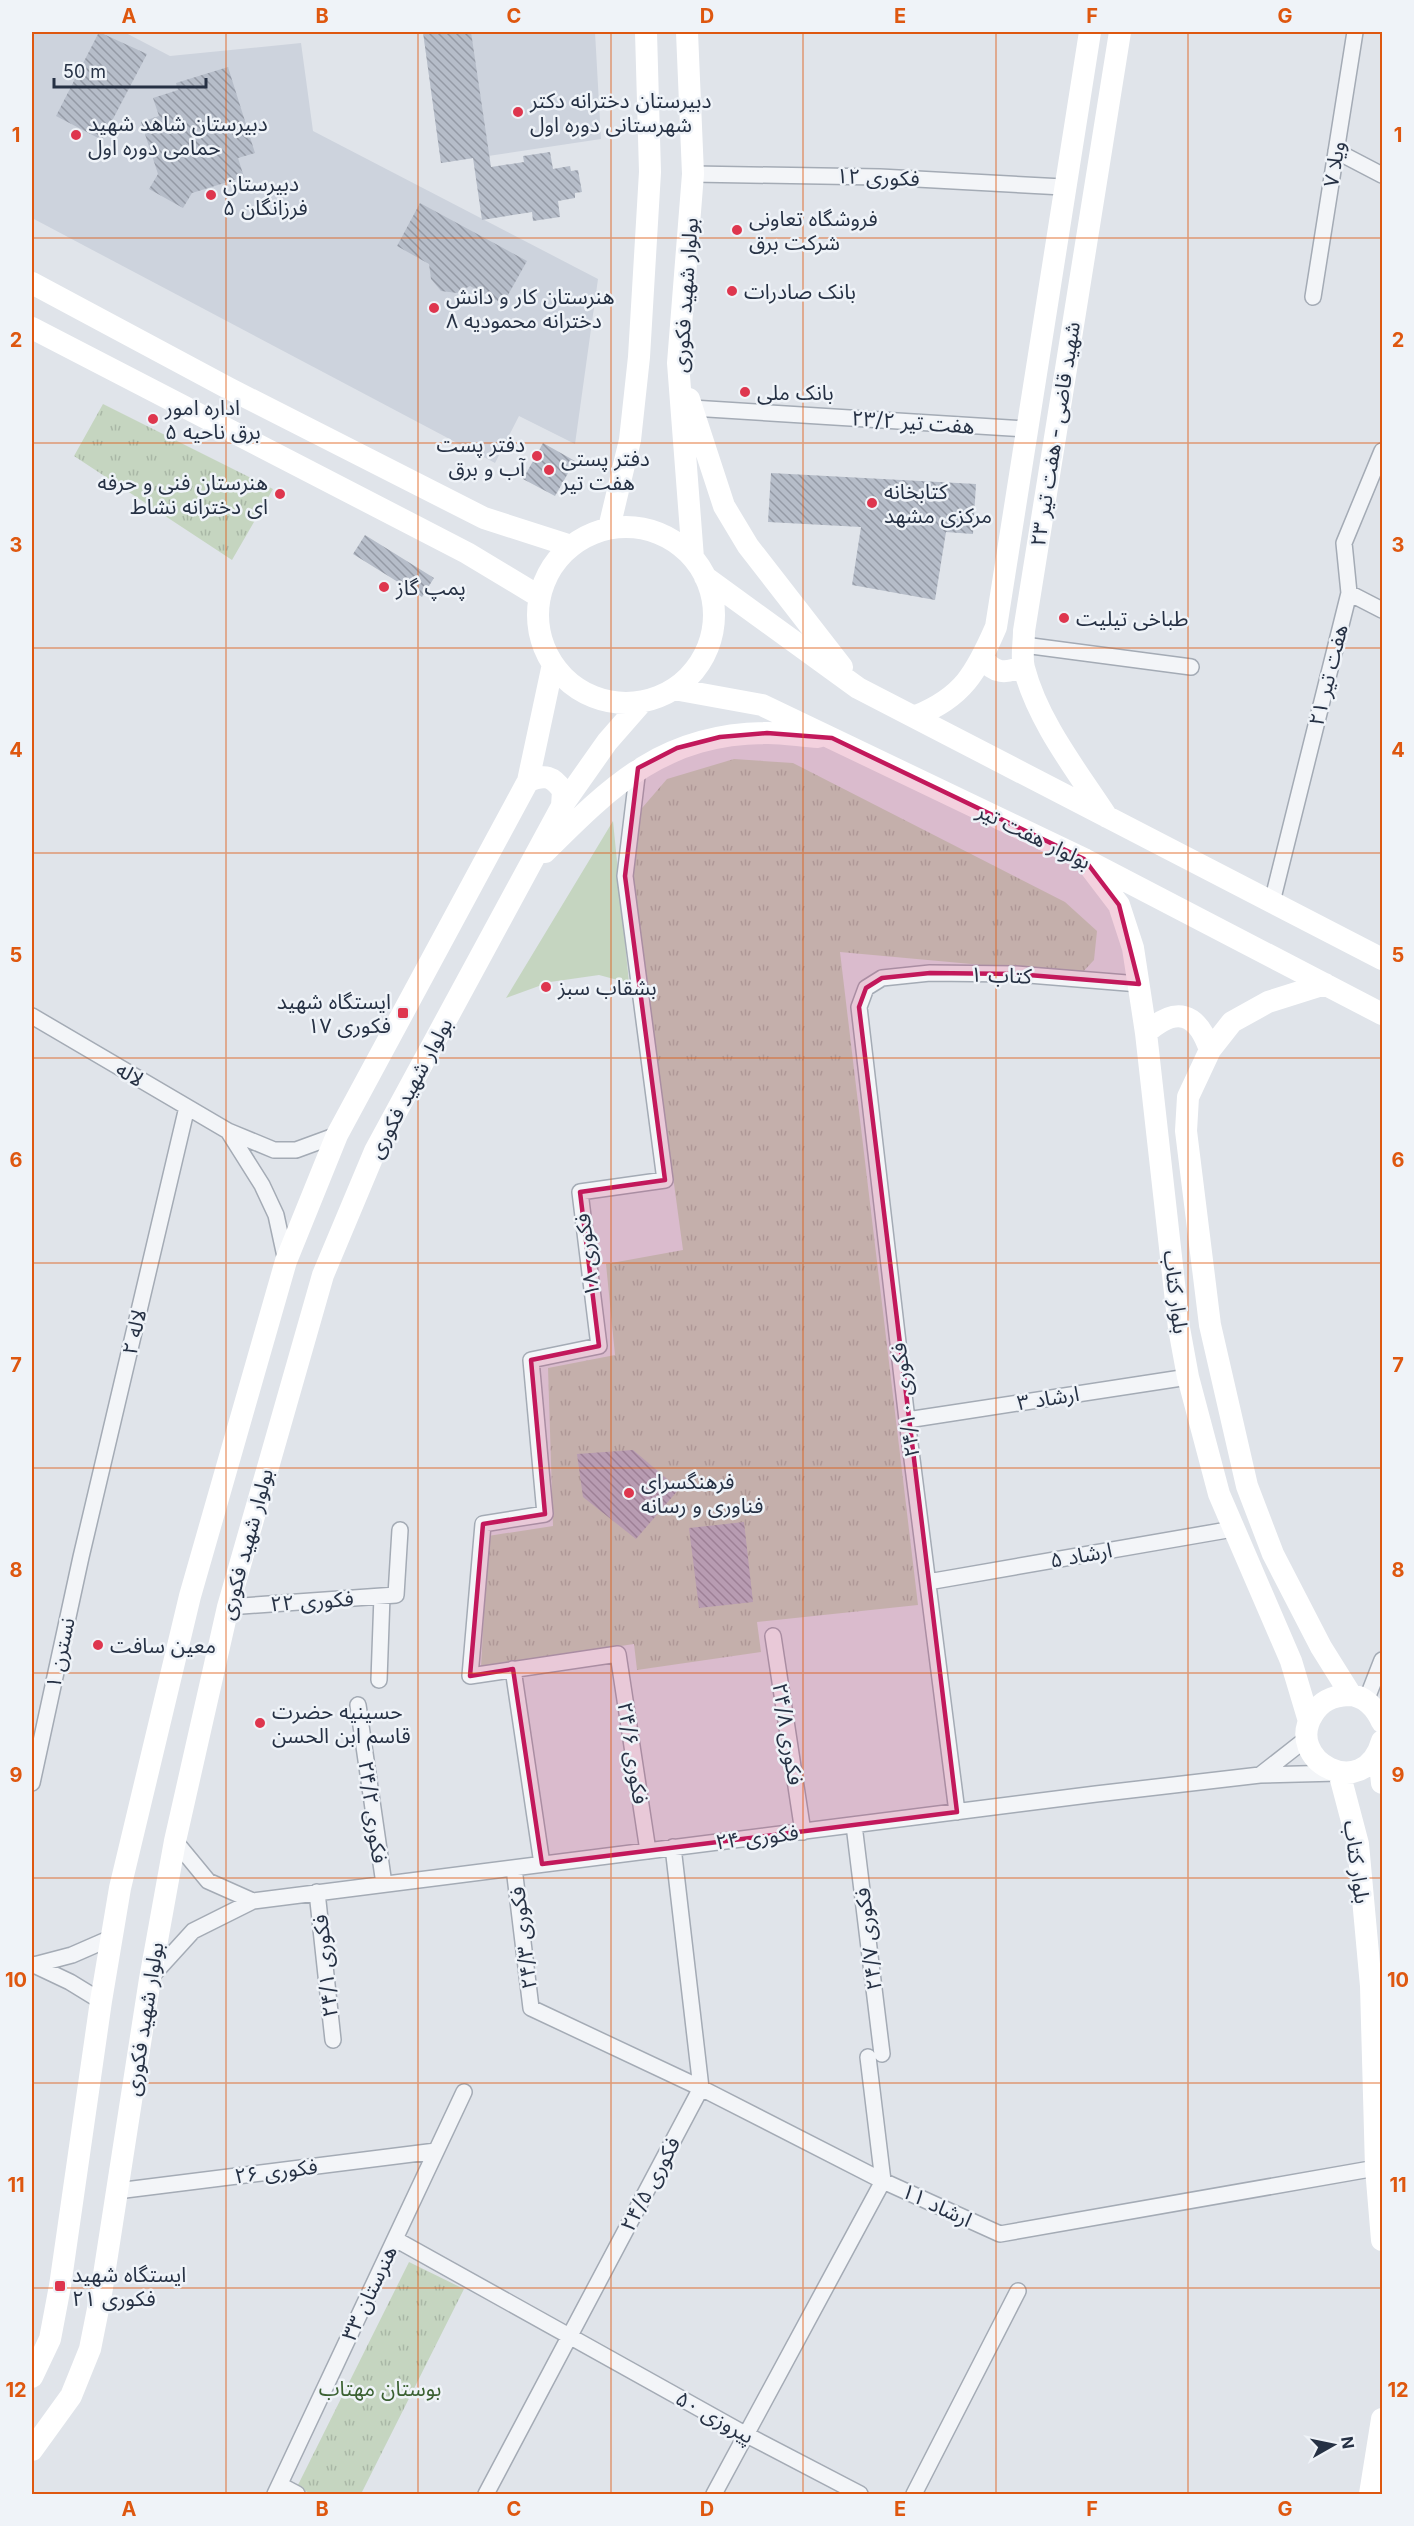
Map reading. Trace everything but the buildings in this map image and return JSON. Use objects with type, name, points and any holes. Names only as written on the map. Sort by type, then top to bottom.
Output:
[{"type":"main road","name":"بولوار شهید فکوری","points":[[609,528],[630,440],[639,357],[650,172],[646,32]]},
{"type":"main road","name":"بولوار شهید فکوری","points":[[687,32],[693,174],[678,363],[693,558]]},
{"type":"main road","name":"شهید قاضی - هفت تیر ۲۳","points":[[916,716],[941,706],[958,693],[983,658],[996,627],[1089,32]]},
{"type":"main road","name":"شهید قاضی - هفت تیر ۲۳","points":[[1023,656],[1044,504],[1120,32]]},
{"type":"main road","points":[[32,283],[228,388],[484,518],[571,546]]},
{"type":"main road","points":[[32,328],[467,553],[540,597]]},
{"type":"main road","points":[[678,363],[724,506],[748,546],[858,688]]},
{"type":"main road","points":[[209,421],[228,388]]},
{"type":"main road","points":[[633,527],[656,532],[676,543],[693,558],[705,578],[712,599],[713,625],[707,650],[694,672],[674,689],[642,702],[617,703],[592,697],[570,683],[553,664],[543,643],[538,620],[540,597],[551,570],[571,546],[589,535],[609,528],[633,527]]},
{"type":"main road","points":[[705,578],[858,688],[1383,959]]},
{"type":"main road","points":[[983,658],[991,669],[1011,672],[1023,656]]},
{"type":"main road","points":[[1023,656],[1041,709],[1061,747],[1107,817]]},
{"type":"main road","name":"بولوار شهید فکوری","points":[[32,2377],[50,2339],[58,2297],[101,2001],[120,1888],[189,1596],[286,1261],[337,1135],[528,781],[553,664]]},
{"type":"main road","name":"بولوار هفت تیر","points":[[674,689],[762,705],[1084,859],[1383,1014]]},
{"type":"main road","name":"بولوار شهید فکوری","points":[[32,2450],[71,2396],[90,2349],[150,1979],[175,1841],[228,1607],[323,1275],[375,1151],[525,872],[562,806],[607,742],[642,702]]},
{"type":"main road","points":[[525,872],[586,811],[638,768],[676,748],[720,737],[767,733],[832,738]]},
{"type":"main road","points":[[528,781],[541,776],[555,779],[563,791],[562,806]]},
{"type":"main road","name":"بلوار کتاب","points":[[1084,859],[1119,906],[1133,948],[1146,1033],[1179,1328],[1188,1377],[1219,1494],[1291,1661],[1314,1756],[1325,1767],[1339,1773],[1358,1844],[1371,1986],[1376,2168],[1383,2240]]},
{"type":"main road","name":"بلوار کتاب","points":[[1325,984],[1268,1002],[1232,1022],[1210,1050],[1188,1097],[1186,1131],[1210,1326],[1247,1486],[1273,1554],[1321,1647],[1359,1698],[1376,1710],[1383,1722]]},
{"type":"main road","points":[[1146,1033],[1162,1018],[1185,1017],[1203,1029],[1210,1050]]},
{"type":"main road","points":[[1308,1730],[1318,1706],[1333,1696],[1359,1698]]},
{"type":"main road","points":[[1339,1773],[1354,1772],[1368,1765],[1381,1747]]},
{"type":"main road","points":[[1381,1747],[1383,1783]]},
{"type":"main road","points":[[1370,2494],[1383,2419]]},
{"type":"street","name":"ویلا ۷","points":[[1313,297],[1355,32]]},
{"type":"street","points":[[1336,151],[1383,175]]},
{"type":"street","name":"فکوری ۱۲","points":[[693,174],[880,177],[1063,187]]},
{"type":"street","name":"هفت تیر ۲۳/۲","points":[[692,408],[1026,429]]},
{"type":"street","name":"هفت تیر ۲۱","points":[[1272,902],[1349,592],[1344,543],[1383,451]]},
{"type":"street","points":[[1349,592],[1383,610]]},
{"type":"street","points":[[1023,656],[1191,667]]},
{"type":"street","name":"فکوری ١٨","points":[[513,1669],[470,1676],[483,1524],[545,1514],[531,1360],[598,1346],[580,1192],[665,1180],[625,876],[638,768]]},
{"type":"street","name":"کتاب ۱","points":[[866,988],[882,978],[930,973],[1016,974],[1139,984]]},
{"type":"street","name":"فکوری ۲۴/۱۰","points":[[866,988],[859,1007],[907,1420],[957,1812]]},
{"type":"street","name":"لاله","points":[[32,1016],[228,1131],[274,1150],[296,1150],[337,1135]]},
{"type":"street","name":"لاله ۲","points":[[81,1557],[187,1107]]},
{"type":"street","name":"لاله","points":[[228,1131],[262,1185],[276,1215],[286,1261]]},
{"type":"street","name":"ارشاد ۳","points":[[907,1420],[1188,1377]]},
{"type":"street","name":"ارشاد ۵","points":[[928,1582],[1233,1529]]},
{"type":"street","points":[[379,1680],[389,1595],[400,1530]]},
{"type":"street","name":"نسترن ۱","points":[[32,1783],[81,1557]]},
{"type":"street","name":"فکوری ۲۲","points":[[228,1607],[389,1595]]},
{"type":"street","name":"فکوری ۲۴/۸","points":[[773,1636],[803,1832]]},
{"type":"street","name":"فکوری ۲۴/۶","points":[[513,1669],[618,1654],[648,1851]]},
{"type":"street","points":[[1359,1698],[1383,1660]]},
{"type":"street","points":[[513,1669],[542,1864]]},
{"type":"street","name":"فکوری ۲۴/۲","points":[[358,1705],[384,1884]]},
{"type":"street","points":[[1260,1775],[1308,1730]]},
{"type":"street","name":"فکوری ۲۴","points":[[253,1900],[1260,1775],[1339,1773]]},
{"type":"street","name":"فکوری ۲۴/۷","points":[[854,1825],[875,2056],[883,2181]]},
{"type":"street","points":[[175,1841],[208,1881],[253,1900]]},
{"type":"street","points":[[673,1847],[701,2088]]},
{"type":"street","name":"فکوری ۲۴/۳","points":[[514,1868],[531,2008]]},
{"type":"street","name":"فکوری ۲۴/۱","points":[[317,1892],[333,2040]]},
{"type":"street","points":[[150,1979],[193,1931],[253,1900]]},
{"type":"street","points":[[33,1965],[72,1954],[111,1938]]},
{"type":"street","points":[[33,1965],[70,1982],[101,2001]]},
{"type":"street","name":"ارشاد ۱۱","points":[[531,2008],[701,2088],[883,2181],[1000,2234],[1376,2168]]},
{"type":"street","name":"فکوری ۲۴/۵","points":[[486,2494],[701,2088]]},
{"type":"street","name":"هنرستان ۳۳","points":[[277,2490],[464,2092]]},
{"type":"street","name":"فکوری ۲۶","points":[[117,2191],[436,2151]]},
{"type":"street","points":[[714,2494],[883,2181]]},
{"type":"street","name":"پیروزی ۵۰","points":[[395,2239],[745,2433],[860,2494]]},
{"type":"street","points":[[914,2494],[1018,2291]]},
{"type":"street","points":[[277,2490],[297,2494]]},
{"type":"highlighted area","points":[[767,733],[832,738],[1084,859],[1119,905],[1139,984],[1016,974],[930,973],[882,978],[866,988],[859,1007],[957,1812],[542,1864],[513,1669],[470,1676],[483,1524],[545,1514],[531,1360],[599,1346],[580,1192],[665,1180],[625,876],[638,768],[677,748],[720,737]]},
{"type":"shaded area","points":[[32,32],[124,32],[170,56],[301,43],[313,131],[598,279],[575,444],[519,416],[495,463],[32,218]]},
{"type":"shaded area","name":"دبیرستان دخترانه دکتر شهرستانی دوره اول","points":[[423,32],[595,32],[601,139],[441,163]]},
{"type":"green space","points":[[103,404],[273,489],[232,560],[74,456]]},
{"type":"green space","points":[[734,759],[793,763],[1065,902],[1097,931],[1094,960],[1081,974],[840,952],[918,1605],[757,1622],[761,1652],[637,1670],[634,1644],[481,1667],[488,1536],[553,1526],[548,1368],[615,1355],[606,1264],[683,1250],[632,875],[636,815],[667,779]]},
{"type":"green space","points":[[613,821],[629,983],[599,975],[550,982],[506,998]]},
{"type":"green space","name":"بوستان مهتاب","points":[[409,2262],[464,2289],[361,2494],[312,2494],[297,2487]]},
{"type":"place","name":"دبیرستان دخترانه دکتر شهرستانی دوره اول","points":[[518,112]]},
{"type":"place","name":"دبیرستان شاهد شهید حمامی دوره اول","points":[[76,135]]},
{"type":"place","name":"دبیرستان فرزانگان ۵","points":[[211,195]]},
{"type":"place","name":"فروشگاه تعاونی شرکت برق","points":[[737,230]]},
{"type":"place","name":"بانک صادرات","points":[[732,291]]},
{"type":"place","name":"هنرستان کار و دانش دخترانه محمودیه ۸","points":[[434,308]]},
{"type":"place","name":"بانک ملی","points":[[745,392]]},
{"type":"place","name":"اداره امور برق ناحیه ۵","points":[[153,419]]},
{"type":"place","name":"دفتر پست آب و برق","points":[[537,456]]},
{"type":"place","name":"دفتر پستی هفت تیر","points":[[549,470]]},
{"type":"place","name":"هنرستان فنی و حرفه ای دخترانه نشاط","points":[[280,494]]},
{"type":"place","name":"کتابخانه مرکزی مشهد","points":[[872,503]]},
{"type":"place","name":"پمپ گاز","points":[[384,587]]},
{"type":"place","name":"طباخی تیلیت","points":[[1064,618]]},
{"type":"place","name":"بشقاب سبز","points":[[546,987]]},
{"type":"place","name":"ایستگاه شهید فکوری ۱۷","points":[[403,1013]]},
{"type":"place","name":"فرهنگسرای فناوری و رسانه","points":[[629,1493]]},
{"type":"place","name":"معین سافت","points":[[98,1645]]},
{"type":"place","name":"حسینیه حضرت قاسم ابن الحسن","points":[[260,1723]]},
{"type":"place","name":"ایستگاه شهید فکوری ۲۱","points":[[60,2286]]}]
